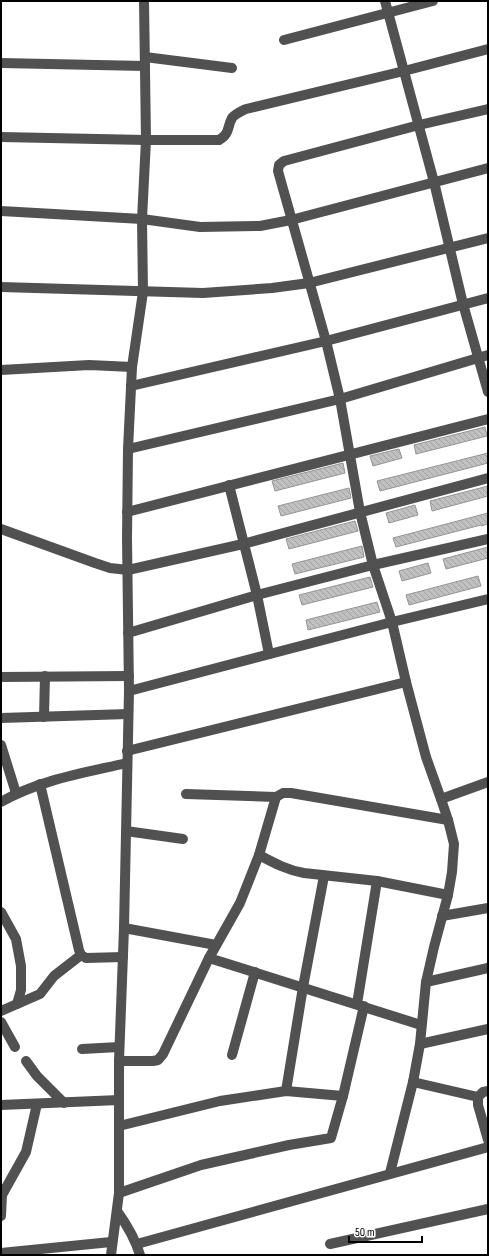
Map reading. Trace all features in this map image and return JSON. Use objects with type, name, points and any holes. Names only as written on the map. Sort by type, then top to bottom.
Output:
[{"type":"street","points":[[110,1255],[119,1193],[118,1100],[124,928],[129,691],[127,512],[128,449],[132,367],[144,292],[142,219],[146,140],[144,1]]},
{"type":"street","points":[[385,1],[434,182],[463,304],[483,356],[488,392]]},
{"type":"street","points":[[284,40],[433,1]]},
{"type":"street","points":[[1,137],[219,140],[227,133],[232,118],[246,109],[488,49]]},
{"type":"street","points":[[1,63],[145,62],[232,68]]},
{"type":"street","points":[[390,1173],[413,1082],[420,1044],[426,982],[448,895],[452,872],[454,844],[448,820],[426,757],[392,622],[374,565],[360,512],[340,399],[326,341],[278,171],[279,165],[284,161],[419,125],[488,109]]},
{"type":"street","points":[[1,211],[142,219],[200,227],[260,226],[291,220],[488,168]]},
{"type":"street","points":[[1,288],[203,293],[272,288],[309,283],[488,238]]},
{"type":"street","points":[[131,386],[326,341],[488,298]]},
{"type":"street","points":[[128,449],[340,399],[483,356]]},
{"type":"street","points":[[1,370],[89,365],[132,367]]},
{"type":"street","points":[[127,512],[488,419]]},
{"type":"street","points":[[1,529],[94,563],[110,568],[128,570],[243,544],[488,478]]},
{"type":"street","points":[[229,485],[257,596],[269,654]]},
{"type":"street","points":[[128,633],[257,596],[374,565],[488,539]]},
{"type":"street","points":[[129,691],[392,622],[488,599]]},
{"type":"street","points":[[44,717],[45,676]]},
{"type":"street","points":[[1,677],[129,676]]},
{"type":"street","points":[[127,751],[406,682]]},
{"type":"street","points":[[1,718],[128,714]]},
{"type":"street","points":[[1,745],[16,793]]},
{"type":"street","points":[[1,802],[16,793],[40,784],[127,763]]},
{"type":"street","points":[[441,799],[488,782]]},
{"type":"street","points":[[40,784],[79,950],[86,958],[123,957]]},
{"type":"street","points":[[186,794],[276,797],[283,793],[291,793],[448,820]]},
{"type":"street","points":[[119,1060],[153,1061],[158,1060],[163,1054],[209,958],[240,903],[259,855],[276,797]]},
{"type":"street","points":[[126,831],[183,840]]},
{"type":"street","points":[[259,855],[292,871],[324,876],[377,881],[448,895]]},
{"type":"street","points":[[286,1091],[303,987],[324,876]]},
{"type":"street","points":[[119,1193],[167,1178],[201,1165],[289,1145],[331,1138],[343,1096],[361,1005],[377,881]]},
{"type":"street","points":[[442,916],[488,909]]},
{"type":"street","points":[[1,912],[16,939],[21,966],[22,990],[17,1004]]},
{"type":"street","points":[[124,928],[216,945]]},
{"type":"street","points":[[1,1011],[40,994],[54,976],[82,955]]},
{"type":"street","points":[[209,958],[421,1025]]},
{"type":"street","points":[[426,982],[488,968]]},
{"type":"street","points":[[232,1054],[255,972]]},
{"type":"street","points":[[1,1022],[15,1047]]},
{"type":"street","points":[[420,1044],[488,1029]]},
{"type":"street","points":[[82,1048],[120,1047]]},
{"type":"street","points":[[26,1062],[37,1076],[64,1103]]},
{"type":"street","points":[[413,1082],[478,1097]]},
{"type":"street","points":[[119,1126],[220,1101],[286,1091],[343,1096]]},
{"type":"street","points":[[488,1091],[483,1092],[478,1097],[478,1105],[488,1140]]},
{"type":"street","points":[[1,1105],[118,1100]]},
{"type":"street","points":[[1,1216],[2,1195],[26,1152],[37,1104]]},
{"type":"street","points":[[137,1244],[488,1147]]},
{"type":"street","points":[[330,1244],[488,1209]]},
{"type":"street","points":[[117,1211],[127,1224],[137,1244],[140,1255]]},
{"type":"street","points":[[1,1253],[111,1242]]},
{"type":"building","points":[[485,427],[487,436],[416,454],[414,445]]},
{"type":"building","points":[[399,449],[402,458],[373,466],[370,456]]},
{"type":"building","points":[[488,453],[488,463],[380,491],[377,481]]},
{"type":"building","points":[[343,463],[345,473],[275,491],[272,481]]},
{"type":"building","points":[[488,486],[488,496],[432,511],[430,501]]},
{"type":"building","points":[[349,488],[351,498],[281,516],[278,506]]},
{"type":"building","points":[[415,505],[418,515],[389,523],[386,513]]},
{"type":"building","points":[[488,513],[488,524],[481,526],[396,547],[393,538]]},
{"type":"building","points":[[355,521],[358,531],[289,549],[286,539]]},
{"type":"building","points":[[362,546],[364,557],[295,574],[292,564]]},
{"type":"building","points":[[488,547],[488,558],[446,569],[443,559]]},
{"type":"building","points":[[428,563],[431,573],[402,581],[399,571]]},
{"type":"building","points":[[478,576],[481,586],[409,605],[406,595]]},
{"type":"building","points":[[370,577],[373,587],[302,605],[299,595]]},
{"type":"building","points":[[377,602],[380,612],[308,630],[306,620]]}]
